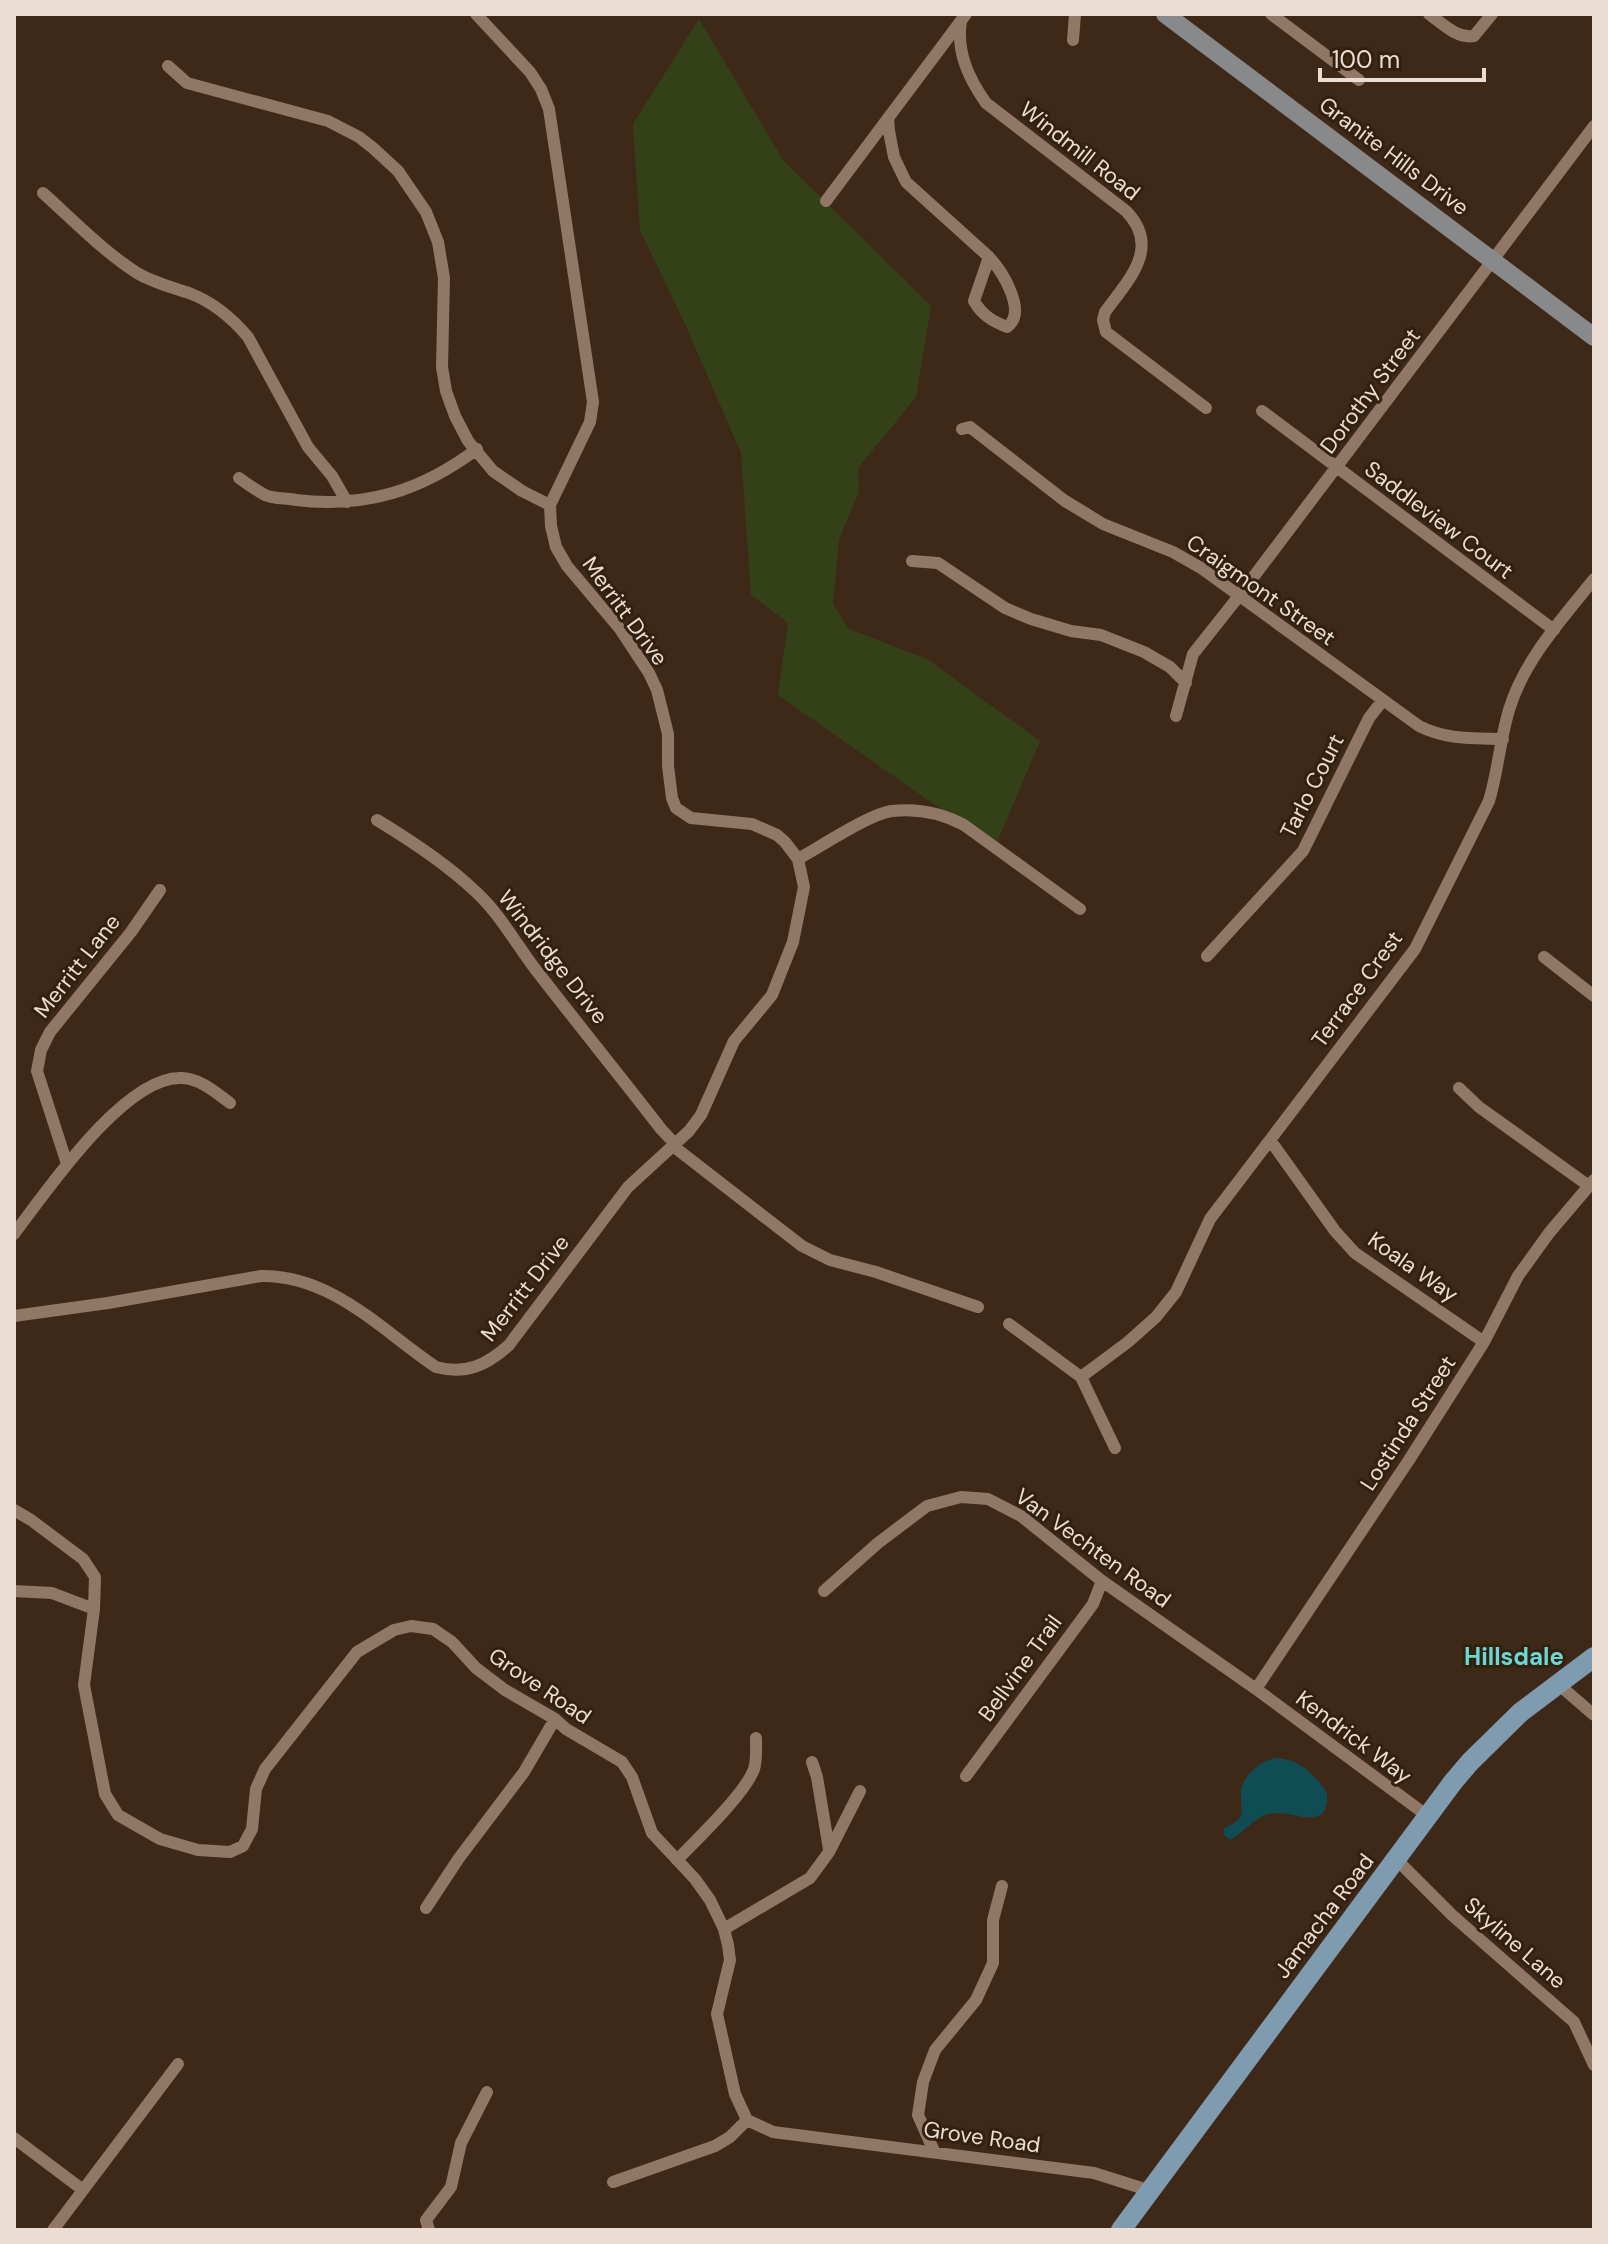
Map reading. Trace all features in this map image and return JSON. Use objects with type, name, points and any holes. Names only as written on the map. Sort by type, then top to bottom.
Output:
[{"type":"main road","name":"Jamacha Road","points":[[1121,2230],[1470,1762],[1521,1712],[1594,1657]]},
{"type":"street","points":[[168,66],[187,83],[328,121],[373,148],[409,184],[431,222],[438,242],[444,278],[442,367],[446,391],[461,429],[493,471],[550,505],[590,422],[593,402],[551,119],[541,89],[530,72],[476,14]]},
{"type":"street","points":[[1073,40],[1075,14]]},
{"type":"street","name":"Granite Hills Drive","points":[[1165,14],[1594,337]]},
{"type":"street","points":[[1271,14],[1359,80]]},
{"type":"street","points":[[1429,14],[1467,38],[1474,36],[1492,14]]},
{"type":"street","points":[[826,201],[964,17]]},
{"type":"street","name":"Windmill Road","points":[[964,17],[959,31],[962,57],[971,82],[986,103],[1126,211],[1140,231],[1142,253],[1139,265],[1105,312],[1106,332],[1206,408]]},
{"type":"street","points":[[888,118],[891,144],[906,182],[989,257],[1001,273],[1016,315],[1007,327],[979,311],[974,301],[989,257]]},
{"type":"street","name":"Dorothy Street","points":[[1176,716],[1193,654],[1594,126]]},
{"type":"street","points":[[43,193],[139,274],[205,300],[238,325],[248,337],[308,447],[332,476],[347,502]]},
{"type":"street","name":"Saddleview Court","points":[[1262,411],[1554,630]]},
{"type":"street","name":"Craigmont Street","points":[[962,429],[970,427],[1065,501],[1103,524],[1173,552],[1201,568],[1419,726],[1453,738],[1503,739]]},
{"type":"street","points":[[239,478],[267,496],[347,502],[404,491],[449,470],[477,449]]},
{"type":"street","name":"Merritt Drive","points":[[14,1316],[261,1276],[279,1276],[305,1281],[327,1290],[436,1367],[469,1370],[494,1359],[509,1345],[628,1187],[689,1131],[701,1115],[734,1041],[772,995],[793,942],[804,887],[798,859],[785,842],[761,827],[743,822],[691,818],[676,808],[669,777],[668,734],[657,690],[620,629],[561,557],[551,526],[550,505]]},
{"type":"street","points":[[912,561],[938,563],[1005,608],[1031,619],[1071,631],[1101,635],[1144,652],[1170,667],[1186,683]]},
{"type":"street","name":"Terrace Crest","points":[[1081,1377],[1128,1342],[1169,1301],[1210,1219],[1415,949],[1489,801],[1509,711],[1519,684],[1554,630],[1594,579]]},
{"type":"street","name":"Tarlo Court","points":[[1207,956],[1303,851],[1369,718],[1383,700]]},
{"type":"street","points":[[798,859],[870,819],[891,811],[931,811],[964,825],[1080,909]]},
{"type":"street","name":"Windridge Drive","points":[[377,820],[415,844],[478,893],[674,1145],[802,1246],[830,1260],[876,1272],[978,1307]]},
{"type":"street","name":"Merritt Lane","points":[[67,1164],[37,1071],[41,1050],[50,1032],[131,932],[160,890]]},
{"type":"street","points":[[1544,957],[1594,996]]},
{"type":"street","points":[[14,1234],[67,1164],[115,1110],[137,1094],[163,1080],[180,1078],[195,1080],[209,1087],[230,1103]]},
{"type":"street","points":[[1459,1088],[1479,1107],[1592,1183]]},
{"type":"street","name":"Koala Way","points":[[1270,1140],[1335,1231],[1355,1253],[1484,1342]]},
{"type":"street","name":"Lostinda Street","points":[[1256,1689],[1484,1342],[1518,1276],[1549,1233],[1592,1183]]},
{"type":"street","points":[[1009,1324],[1081,1377],[1115,1448]]},
{"type":"street","name":"Van Vechten Road","points":[[824,1591],[878,1543],[927,1506],[961,1497],[988,1499],[1021,1516],[1102,1581],[1256,1689]]},
{"type":"street","name":"Grove Road","points":[[14,1510],[83,1559],[95,1577],[84,1685],[105,1794],[118,1815],[160,1839],[198,1850],[230,1852],[243,1846],[252,1829],[256,1789],[265,1769],[357,1652],[394,1630],[411,1626],[433,1629],[505,1690],[622,1762],[632,1777],[652,1833],[710,1900],[724,1929],[730,1960],[717,2014],[735,2094],[747,2120],[773,2132],[1094,2173],[1151,2191]]},
{"type":"street","name":"Bellvine Trail","points":[[966,1776],[1093,1604],[1102,1581]]},
{"type":"street","points":[[14,1591],[52,1593],[94,1609]]},
{"type":"street","points":[[1558,1684],[1594,1715]]},
{"type":"street","name":"Kendrick Way","points":[[1256,1689],[1429,1817]]},
{"type":"street","points":[[426,1908],[459,1858],[524,1772],[555,1719]]},
{"type":"street","points":[[677,1860],[750,1778],[755,1766],[756,1738]]},
{"type":"street","points":[[812,1762],[824,1812],[829,1852]]},
{"type":"street","points":[[724,1929],[810,1878],[829,1852],[860,1791]]},
{"type":"street","name":"Skyline Lane","points":[[1396,1859],[1452,1915],[1574,2022],[1594,2065]]},
{"type":"street","points":[[934,2151],[918,2115],[923,2082],[935,2050],[976,2000],[993,1963],[993,1920],[1002,1886]]},
{"type":"street","points":[[53,2230],[178,2064]]},
{"type":"street","points":[[429,2230],[426,2220],[451,2187],[461,2143],[487,2092]]},
{"type":"street","points":[[613,2182],[715,2146],[730,2137],[747,2120]]},
{"type":"street","points":[[14,2138],[83,2190]]},
{"type":"green space","points":[[699,19],[783,160],[931,306],[916,397],[858,468],[859,492],[839,539],[833,604],[849,629],[927,659],[1040,741],[995,847],[778,695],[788,623],[751,595],[741,453],[640,230],[633,124]]},
{"type":"water","points":[[1278,1758],[1300,1765],[1322,1786],[1327,1793],[1322,1814],[1307,1817],[1268,1814],[1230,1840],[1224,1835],[1224,1828],[1242,1813],[1241,1791],[1246,1779],[1260,1764]]},
{"type":"district","name":"Hillsdale","points":[[1514,1656]]}]
